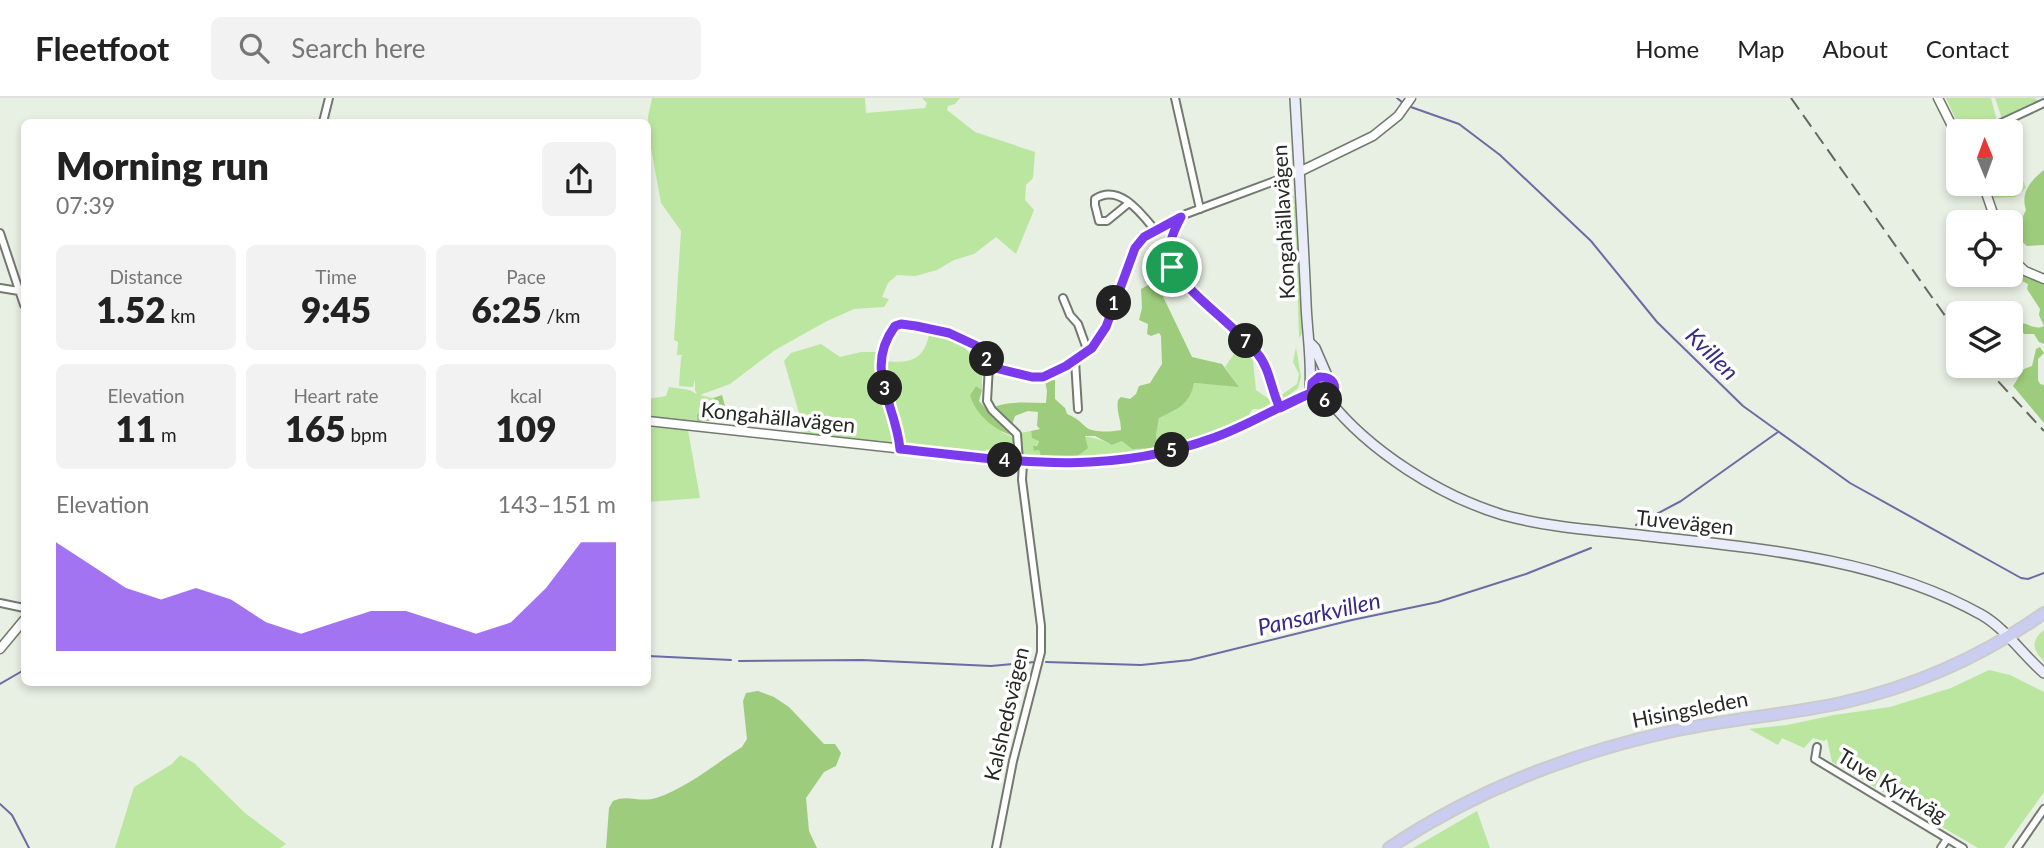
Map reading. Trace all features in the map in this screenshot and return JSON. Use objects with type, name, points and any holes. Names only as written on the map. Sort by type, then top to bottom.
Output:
[{"type":"highway","name":"Hisingsleden","points":[[1388,848],[1462,805],[1578,756],[1685,728],[1840,703],[1882,692],[1948,668],[2008,637],[2044,614]]},
{"type":"main road","name":"Kongahällavägen","points":[[1295,98],[1311,388]]},
{"type":"main road","name":"Kongahällavägen","points":[[1310,343],[1335,388],[1334,394],[1328,399]]},
{"type":"main road","name":"Kongahällavägen","points":[[1311,388],[1319,377],[1328,378]]},
{"type":"main road","points":[[1311,388],[1319,400],[1328,399]]},
{"type":"main road","name":"Tuvevägen","points":[[1328,399],[1362,433],[1415,474],[1456,497],[1494,512],[1547,525],[1754,548],[1852,567],[1949,599],[1986,618],[2044,673]]},
{"type":"street","points":[[324,119],[330,98]]},
{"type":"street","points":[[1175,98],[1200,209]]},
{"type":"street","points":[[900,449],[880,366],[886,342],[895,326],[901,324],[930,328],[968,340],[999,369],[1039,378],[1075,361],[1098,341],[1106,327],[1135,248],[1144,237],[1181,217],[1299,172],[1368,139],[1398,116],[1411,98]]},
{"type":"street","points":[[1938,98],[1948,119]]},
{"type":"street","points":[[2010,119],[2044,103]]},
{"type":"street","points":[[1129,203],[1107,221],[1099,221],[1094,202],[1098,197],[1111,194],[1129,203],[1155,230]]},
{"type":"street","points":[[1181,217],[1170,242],[1172,267],[1256,352],[1268,374],[1280,408]]},
{"type":"street","points":[[0,233],[21,297]]},
{"type":"street","points":[[2023,269],[2044,279]]},
{"type":"street","points":[[0,288],[19,291]]},
{"type":"street","points":[[1063,298],[1070,315],[1078,324],[1088,352]]},
{"type":"street","points":[[1075,361],[1078,409]]},
{"type":"street","name":"Kalshedsvägen","points":[[992,363],[989,366],[986,401],[1017,434],[1041,626],[1041,652],[1013,761],[996,848]]},
{"type":"street","name":"Kongahällavägen","points":[[651,421],[1021,461],[1090,463],[1147,456],[1213,438],[1280,408],[1311,388]]},
{"type":"street","points":[[0,603],[21,607]]},
{"type":"street","points":[[0,649],[21,624]]},
{"type":"street","name":"Tuve Kyrkväg","points":[[1816,747],[1815,759],[1963,848]]},
{"type":"street","points":[[2017,848],[2044,810]]},
{"type":"street","points":[[1941,848],[1947,839]]},
{"type":"green space","points":[[652,98],[865,98],[866,113],[925,108],[927,103],[922,98],[960,98],[955,104],[948,106],[947,110],[975,132],[1035,152],[1033,178],[1026,185],[1025,200],[1034,210],[1016,254],[996,237],[974,254],[954,260],[937,270],[915,276],[897,275],[888,283],[882,297],[889,299],[884,307],[854,309],[827,321],[775,350],[730,384],[700,395],[713,398],[717,412],[698,414],[697,421],[651,417],[651,398],[666,396],[669,387],[697,394],[695,379],[693,387],[679,386],[683,355],[677,355],[678,342],[674,340],[681,231],[661,203],[651,148],[651,119],[648,117]]},
{"type":"green space","points":[[1946,98],[1991,98],[1996,119],[1956,119]]},
{"type":"green space","points":[[1995,98],[2034,98],[2041,102],[2002,119]]},
{"type":"green space","points":[[2044,170],[2044,245],[2027,246],[2023,243],[2023,216],[2026,210],[2024,198],[2035,178]]},
{"type":"green space","points":[[1288,191],[1292,191],[1296,207],[1301,243],[1302,334],[1299,338],[1296,236],[1288,204]]},
{"type":"green space","points":[[1993,196],[2016,196],[2015,197]]},
{"type":"green space","points":[[2023,269],[2044,281],[2044,326],[2039,315],[2040,309],[2027,289],[2028,284],[2023,282]]},
{"type":"green space","points":[[1157,284],[1192,357],[1222,364],[1239,387],[1194,383],[1182,405],[1159,418],[1157,443],[1153,448],[1132,449],[1122,441],[1112,445],[1095,436],[1085,436],[1088,448],[1075,458],[1041,456],[1039,450],[1034,451],[1033,446],[1037,446],[1039,441],[1032,438],[1031,431],[1040,429],[1037,426],[1038,412],[1028,411],[1015,416],[1012,425],[1014,436],[993,426],[976,409],[970,395],[976,386],[982,390],[979,401],[987,410],[1008,403],[1046,403],[1045,381],[1055,380],[1055,399],[1065,408],[1067,414],[1089,429],[1108,432],[1121,430],[1118,400],[1121,397],[1130,399],[1139,386],[1150,383],[1162,364],[1161,336],[1159,333],[1151,336],[1147,334],[1148,324],[1139,320],[1142,308],[1141,289]]},
{"type":"green space","points":[[2023,324],[2037,328],[2044,326],[2044,344],[2039,342],[2034,334],[2023,333]]},
{"type":"green space","points":[[929,335],[954,340],[982,367],[982,390],[976,386],[970,395],[1003,433],[1015,438],[1018,454],[1015,457],[990,449],[981,453],[902,445],[882,361],[913,359],[923,351]]},
{"type":"green space","points":[[1242,342],[1253,361],[1256,390],[1272,404],[1263,409],[1253,409],[1245,420],[1232,427],[1160,451],[1106,459],[1021,456],[1020,433],[1031,431],[1039,440],[1034,451],[1081,437],[1090,437],[1112,445],[1156,436],[1159,418],[1176,410],[1193,383],[1238,386],[1225,367]]},
{"type":"green space","points":[[821,344],[840,357],[861,352],[880,352],[877,368],[895,445],[805,434],[784,361],[791,353]]},
{"type":"green space","points":[[1296,347],[1301,377],[1298,388],[1283,400],[1279,400],[1280,396],[1297,384],[1299,374],[1293,362]]},
{"type":"green space","points":[[2040,347],[2044,353],[2038,359],[2038,380],[2044,385],[2044,423],[2013,386],[2018,378],[2023,378],[2024,369],[2032,366],[2036,349]]},
{"type":"green space","points":[[722,395],[729,421],[697,421],[697,414],[716,412],[717,405],[713,398]]},
{"type":"green space","points":[[651,427],[688,430],[700,498],[651,502]]},
{"type":"green space","points":[[2044,630],[2044,661],[2035,649],[2035,641]]},
{"type":"green space","points":[[1989,670],[2010,675],[2044,692],[2044,792],[2004,848],[1978,848],[1832,762],[1827,739],[1824,741],[1813,738],[1804,748],[1782,738],[1778,745],[1749,729],[1890,707],[1951,688]]},
{"type":"green space","points":[[758,691],[789,707],[824,744],[835,744],[841,753],[836,766],[824,772],[806,798],[809,831],[817,848],[606,848],[609,808],[613,801],[624,798],[644,800],[667,794],[742,747],[747,739],[743,701],[746,693]]},
{"type":"green space","points":[[180,755],[194,763],[245,813],[286,844],[280,848],[115,848],[134,787],[172,764]]},
{"type":"green space","points":[[1477,811],[1490,848],[1413,848],[1415,847]]},
{"type":"waterway","name":"Kvillen","points":[[1397,98],[1403,103]]},
{"type":"waterway","name":"Kvillen","points":[[1408,106],[1459,124],[1500,155],[1591,241],[1657,322],[1743,406],[1850,483],[2021,578],[2028,579],[2044,573]]},
{"type":"waterway","name":"Pansarkvillen","points":[[1636,525],[1681,501],[1778,432]]},
{"type":"waterway","name":"Pansarkvillen","points":[[1046,662],[1141,665],[1190,660],[1438,602],[1526,574],[1591,548]]},
{"type":"waterway","name":"Pansarkvillen","points":[[651,656],[731,660]]},
{"type":"waterway","name":"Pansarkvillen","points":[[739,661],[862,660],[991,666],[1035,662]]},
{"type":"waterway","name":"Pansarkvillen","points":[[0,684],[21,672]]},
{"type":"waterway","points":[[0,804],[12,815],[29,848]]},
{"type":"railway","points":[[1791,98],[1946,317]]},
{"type":"railway","points":[[1995,378],[2044,431]]},
{"type":"route","points":[[1172,267],[1170,242],[1181,217],[1155,230],[1139,242],[1106,327],[1092,348],[1075,361],[1039,378],[999,369],[975,345],[949,333],[901,324],[895,326],[886,342],[880,366],[900,449],[1045,463],[1112,462],[1167,452],[1213,438],[1252,422],[1311,393],[1315,399],[1321,401],[1332,396],[1334,385],[1330,379],[1322,376],[1312,383],[1311,393],[1280,408],[1262,359],[1172,267]]}]
